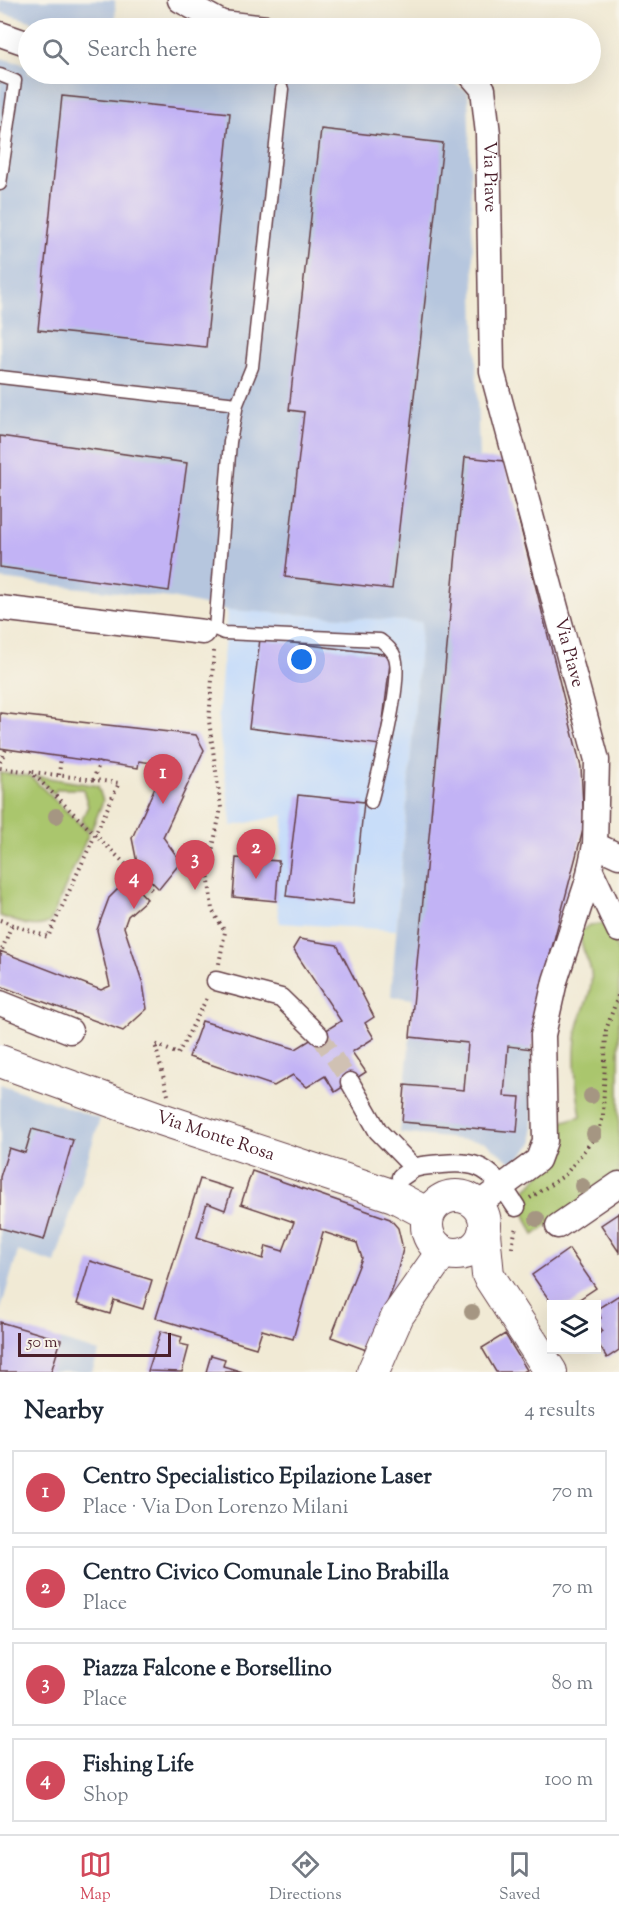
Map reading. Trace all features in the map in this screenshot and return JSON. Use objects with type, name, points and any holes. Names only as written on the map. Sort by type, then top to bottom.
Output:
[{"type":"street","points":[[180,0],[212,18]]},
{"type":"street","name":"Via Piave","points":[[479,84],[483,89],[488,134],[492,371],[597,760],[595,845],[590,869],[555,981],[543,1035],[545,1141],[538,1160],[503,1187],[481,1219]]},
{"type":"street","points":[[0,608],[209,631]]},
{"type":"street","points":[[595,845],[619,856]]},
{"type":"street","points":[[590,869],[619,930]]},
{"type":"street","points":[[216,981],[281,998],[319,1035]]},
{"type":"street","points":[[0,1004],[70,1031]]},
{"type":"street","name":"Via Monte Rosa","points":[[0,1061],[161,1119],[394,1196],[428,1214]]},
{"type":"street","points":[[350,1082],[378,1131],[407,1172],[436,1164],[476,1165],[491,1173],[516,1208]]},
{"type":"street","points":[[558,1226],[619,1184]]},
{"type":"street","points":[[481,1219],[479,1242],[463,1253],[443,1251],[430,1240],[426,1222],[428,1214],[441,1199],[460,1195],[481,1219],[488,1275],[551,1372]]},
{"type":"street","points":[[373,1372],[398,1315],[443,1251]]},
{"type":"lane","points":[[0,75],[15,81],[0,184]]},
{"type":"lane","points":[[282,89],[252,367],[237,405],[230,442],[209,631],[380,640],[390,648],[397,666],[386,747],[371,802]]},
{"type":"lane","points":[[0,377],[237,405]]},
{"type":"path","points":[[161,1119],[168,1095],[155,1044],[178,1054],[216,981],[225,932],[212,910],[208,870],[221,808],[209,721],[213,664]]},
{"type":"path","points":[[0,762],[6,749]]},
{"type":"path","points":[[59,775],[61,756]]},
{"type":"path","points":[[93,780],[100,762]]},
{"type":"path","points":[[0,768],[31,772],[154,892]]},
{"type":"path","points":[[0,920],[48,937],[119,783],[32,772]]},
{"type":"path","points":[[0,955],[12,924]]},
{"type":"path","points":[[511,1252],[516,1231],[516,1208],[565,1175],[599,1132],[603,1115],[606,1030],[619,993]]},
{"type":"shaded area","points":[[0,0],[115,0],[116,18],[20,18],[0,12]]},
{"type":"shaded area","points":[[0,58],[18,62],[18,84],[455,84],[468,92],[479,458],[504,461],[581,767],[584,826],[544,978],[532,1049],[533,1143],[513,1164],[485,1142],[400,1133],[414,999],[391,996],[422,622],[227,610],[171,598],[0,579]]},
{"type":"shaded area","points":[[227,610],[422,622],[396,930],[280,923],[276,901],[284,815],[232,826],[218,722]]},
{"type":"shaded area","points":[[0,1084],[100,1119],[55,1263],[18,1251],[0,1312]]},
{"type":"shaded area","points":[[0,1322],[99,1352],[92,1372],[0,1372]]},
{"type":"green space","points":[[0,773],[30,776],[89,833],[50,922],[44,925],[25,924],[0,916]]},
{"type":"green space","points":[[36,776],[98,786],[103,801],[91,831],[81,821],[88,806],[83,789],[57,789],[54,794]]},
{"type":"green space","points":[[603,924],[612,933],[619,956],[619,1175],[534,1235],[517,1197],[535,1181],[548,1164],[557,1145],[561,1122],[581,1116],[575,1074],[575,1053],[579,1025],[589,995],[591,972],[581,944],[580,932],[589,925]]},
{"type":"building","points":[[62,96],[230,113],[206,347],[38,330]]},
{"type":"building","points":[[321,129],[443,143],[392,589],[285,577],[304,412],[289,410]]},
{"type":"building","points":[[0,436],[187,463],[169,591],[0,567]]},
{"type":"building","points":[[465,457],[504,461],[581,767],[584,826],[544,978],[532,1049],[508,1046],[504,1096],[520,1097],[517,1132],[402,1122],[405,1085],[464,1090],[468,1043],[410,1037]]},
{"type":"building","points":[[260,639],[391,655],[380,745],[249,728]]},
{"type":"building","points":[[0,713],[196,735],[204,750],[163,837],[181,862],[159,889],[138,868],[132,838],[165,765],[139,761],[138,768],[0,748]]},
{"type":"building","points":[[298,795],[364,802],[353,904],[286,896]]},
{"type":"building","points":[[236,858],[279,861],[276,901],[233,897]]},
{"type":"building","points":[[128,879],[147,899],[128,916],[124,927],[143,984],[147,1009],[123,1031],[0,986],[0,951],[101,990],[110,986],[97,930],[109,898]]},
{"type":"building","points":[[299,939],[337,945],[374,1017],[365,1023],[374,1038],[352,1052],[366,1072],[335,1092],[325,1076],[307,1087],[293,1075],[274,1086],[189,1057],[202,1021],[296,1049],[341,1021],[293,949]]},
{"type":"building","points":[[32,1129],[73,1140],[44,1240],[0,1228],[0,1177],[9,1148],[25,1153]]},
{"type":"building","points":[[252,1171],[390,1219],[398,1228],[403,1249],[394,1285],[369,1351],[331,1337],[362,1258],[357,1243],[323,1232],[293,1339],[262,1330],[256,1348],[156,1318],[200,1179],[232,1189],[225,1210],[207,1203],[197,1237],[263,1259],[266,1246],[283,1251],[294,1222],[241,1204]]},
{"type":"building","points":[[619,1213],[619,1252],[601,1225]]},
{"type":"building","points":[[569,1249],[596,1288],[578,1300],[549,1300],[532,1275]]},
{"type":"building","points":[[90,1261],[152,1280],[143,1309],[114,1300],[110,1314],[77,1304]]},
{"type":"building","points":[[619,1295],[619,1350],[607,1358],[601,1348],[601,1332],[603,1331],[601,1306]]},
{"type":"building","points":[[0,1322],[61,1340],[51,1372],[0,1372]]},
{"type":"building","points":[[161,1331],[182,1337],[180,1344],[189,1346],[182,1372],[148,1371]]},
{"type":"building","points":[[505,1334],[527,1370],[496,1372],[482,1348]]},
{"type":"building","points":[[211,1355],[225,1359],[223,1366],[243,1372],[206,1372]]},
{"type":"tunnel","points":[[319,1035],[350,1082]]},
{"type":"place","name":"Centro Specialistico Epilazione Laser","points":[[163,804]]},
{"type":"place","name":"Centro Civico Comunale Lino Brabilla","points":[[256,879]]},
{"type":"place","name":"Piazza Falcone e Borsellino","points":[[195,890]]},
{"type":"place","name":"Fishing Life","points":[[134,909]]}]
